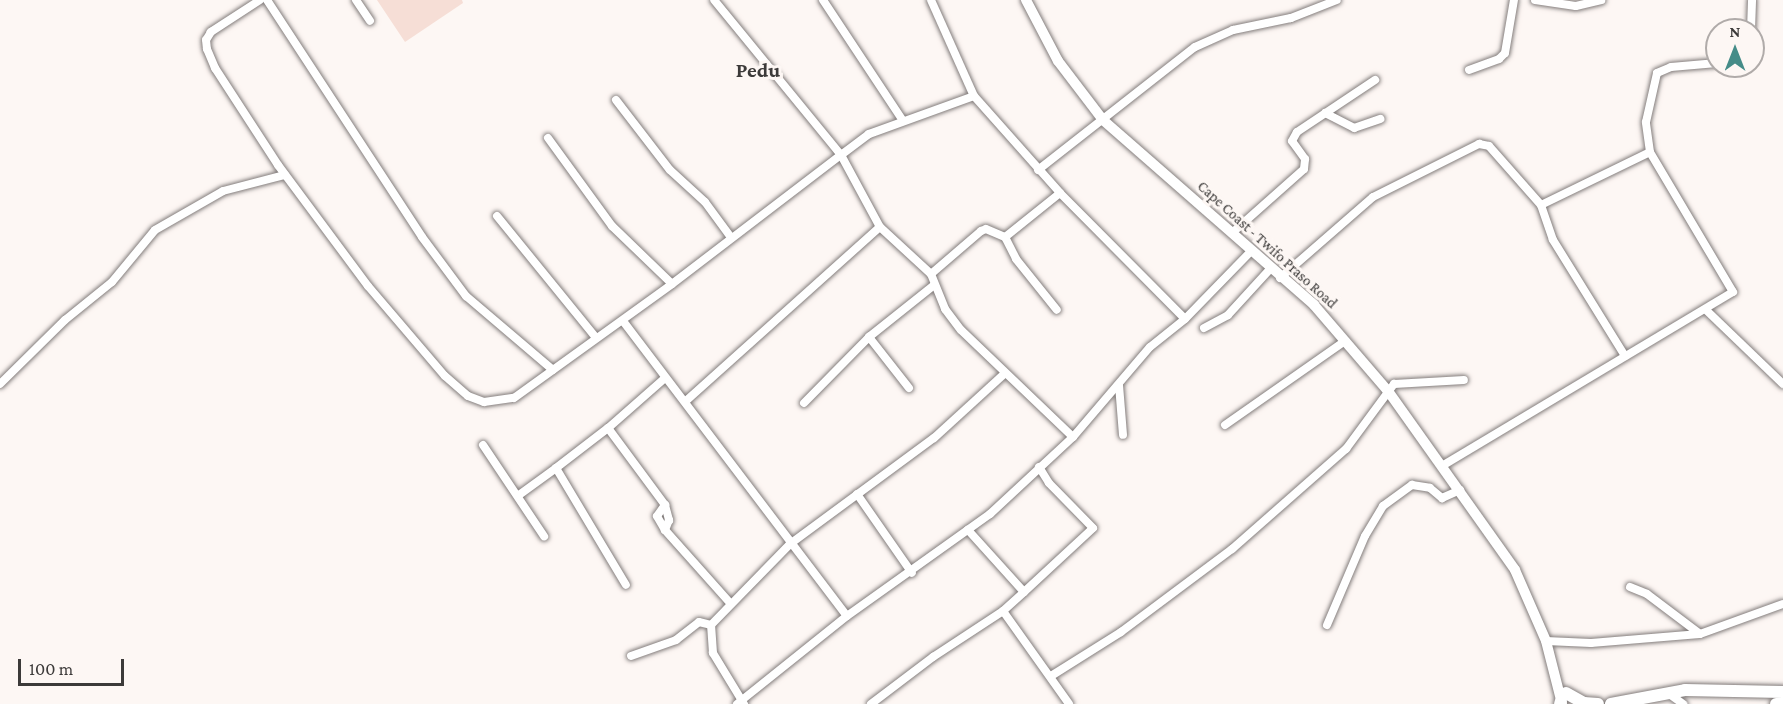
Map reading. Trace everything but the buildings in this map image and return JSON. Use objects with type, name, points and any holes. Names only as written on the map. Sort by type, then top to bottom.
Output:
[{"type":"highway","points":[[1611,704],[1668,693],[1681,700],[1783,692]]},
{"type":"highway","points":[[1563,698],[1598,704]]},
{"type":"highway","points":[[1776,704],[1783,704]]},
{"type":"main road","name":"Cape Coast - Twifo Praso Road","points":[[1026,0],[1058,61],[1103,120],[1232,232],[1280,278],[1314,305],[1388,391],[1507,556],[1546,641],[1563,698]]},
{"type":"street","points":[[260,0],[211,32],[206,40],[207,49],[237,103],[285,175],[415,344],[468,396],[484,402],[514,398],[623,321],[730,236],[869,134],[974,96]]},
{"type":"street","points":[[267,0],[422,237],[466,296],[553,370]]},
{"type":"street","points":[[356,0],[370,21]]},
{"type":"street","points":[[714,0],[841,155],[880,226],[931,274],[933,286],[961,330],[1004,374],[1073,437]]},
{"type":"street","points":[[823,0],[903,122]]},
{"type":"street","points":[[931,0],[974,96],[1060,194],[1185,319]]},
{"type":"street","points":[[1038,170],[1195,47],[1233,30],[1291,18],[1336,0]]},
{"type":"street","points":[[1469,70],[1499,59],[1505,53],[1514,0]]},
{"type":"street","points":[[1535,0],[1576,6],[1601,0]]},
{"type":"street","points":[[1751,18],[1752,0]]},
{"type":"street","points":[[1442,466],[1733,292],[1650,152],[1646,117],[1657,73],[1671,67],[1705,64]]},
{"type":"street","points":[[1232,232],[1300,175],[1306,164],[1293,145],[1293,138],[1325,113],[1375,80]]},
{"type":"street","points":[[616,100],[670,170],[705,202],[730,236]]},
{"type":"street","points":[[1325,113],[1354,128],[1380,119]]},
{"type":"street","points":[[548,138],[612,226],[672,284]]},
{"type":"street","points":[[1280,278],[1373,197],[1479,144],[1489,146],[1540,205],[1553,240],[1626,356]]},
{"type":"street","points":[[1540,205],[1650,152]]},
{"type":"street","points":[[0,384],[65,320],[112,282],[155,230],[223,191],[285,175]]},
{"type":"street","points":[[1005,237],[1060,194]]},
{"type":"street","points":[[497,216],[596,338]]},
{"type":"street","points":[[687,400],[880,226]]},
{"type":"street","points":[[931,274],[986,229],[1005,237],[1016,260],[1057,310]]},
{"type":"street","points":[[1004,374],[934,438],[790,544],[711,625],[713,653],[740,702],[847,616],[912,573],[968,530],[1073,437],[1150,347],[1203,305],[1252,250]]},
{"type":"street","points":[[1204,328],[1228,315],[1271,268]]},
{"type":"street","points":[[804,403],[869,336],[933,286]]},
{"type":"street","points":[[1706,310],[1783,384]]},
{"type":"street","points":[[623,321],[665,378],[687,400],[790,544],[847,616]]},
{"type":"street","points":[[869,336],[909,388]]},
{"type":"street","points":[[1224,424],[1345,341]]},
{"type":"street","points":[[519,495],[608,428],[665,378]]},
{"type":"street","points":[[1051,676],[1121,632],[1232,549],[1346,449],[1388,391],[1405,381],[1464,380]]},
{"type":"street","points":[[1119,385],[1123,435]]},
{"type":"street","points":[[608,428],[665,505],[669,520],[665,530],[730,603]]},
{"type":"street","points":[[483,445],[519,495],[544,536]]},
{"type":"street","points":[[871,704],[933,657],[1003,611],[1093,528],[1049,483],[1039,467]]},
{"type":"street","points":[[556,468],[626,585]]},
{"type":"street","points":[[1327,626],[1365,536],[1383,506],[1412,485],[1430,488],[1442,498],[1460,490]]},
{"type":"street","points":[[857,494],[912,573]]},
{"type":"street","points":[[968,530],[1024,592]]},
{"type":"street","points":[[1630,587],[1647,594],[1700,634]]},
{"type":"street","points":[[1546,641],[1592,643],[1700,634],[1783,604]]},
{"type":"street","points":[[1003,611],[1069,704]]},
{"type":"street","points":[[631,656],[676,640],[699,622],[711,625]]},
{"type":"shaded area","points":[[377,0],[462,0],[463,3],[405,42]]},
{"type":"district","name":"Pedu","points":[[758,70]]}]
